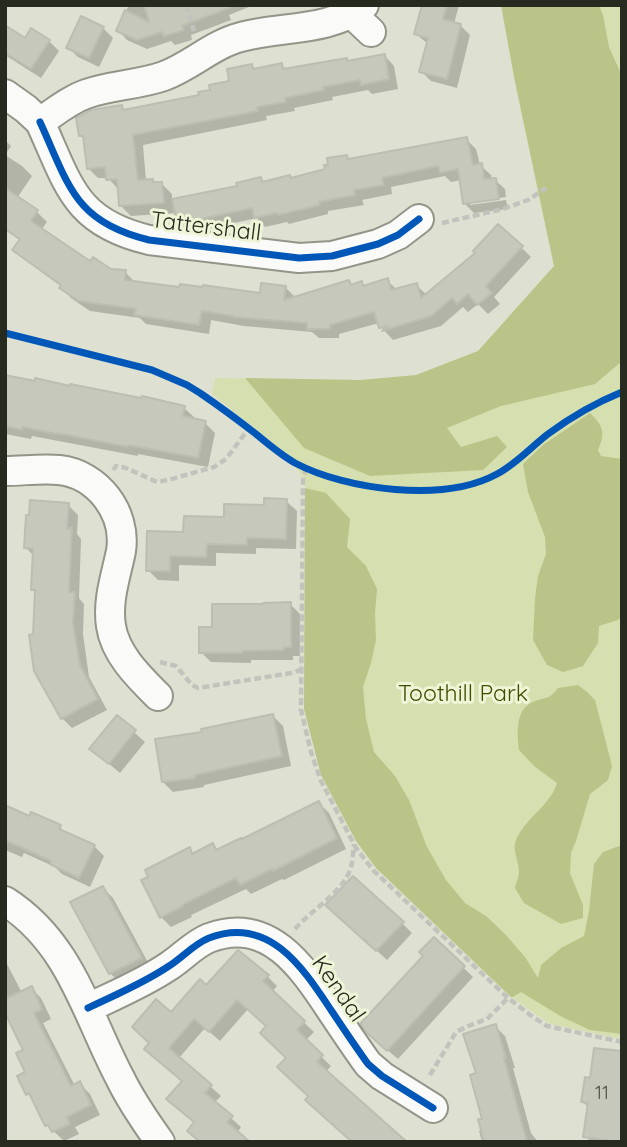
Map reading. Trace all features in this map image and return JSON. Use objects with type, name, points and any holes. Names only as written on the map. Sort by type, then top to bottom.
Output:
[{"type":"street","points":[[40,122],[75,98],[165,75],[238,37],[362,17]]},
{"type":"street","name":"Tattershall","points":[[5,94],[40,122],[61,171],[80,203],[90,213],[130,235],[174,243],[299,257],[344,254],[409,236]]},
{"type":"street","points":[[5,471],[60,470],[81,477],[95,486],[111,503],[122,531],[112,591],[111,627],[115,643],[151,678]]},
{"type":"street","points":[[5,901],[47,937],[71,972],[120,1078],[160,1142]]},
{"type":"street","name":"Kendal","points":[[88,1008],[155,975],[210,937],[227,933],[262,937],[283,949],[303,970],[368,1064],[382,1076],[427,1094]]},
{"type":"path","points":[[409,236],[442,223],[503,209],[527,200],[546,188]]},
{"type":"path","points":[[241,423],[257,435]]},
{"type":"path","points":[[95,486],[116,466],[157,482],[214,467],[226,459],[249,428]]},
{"type":"path","points":[[296,463],[316,472]]},
{"type":"path","points":[[307,468],[303,477],[301,710],[321,781],[354,844],[374,871],[508,998],[547,1026],[622,1042]]},
{"type":"path","points":[[151,678],[176,666],[192,685],[198,688],[301,670]]},
{"type":"path","points":[[283,949],[302,920],[320,906],[346,878],[351,867],[354,844]]},
{"type":"path","points":[[427,1094],[456,1032],[486,1019],[508,998]]},
{"type":"green space","name":"Toothill Park","points":[[501,5],[622,5],[622,1039],[550,1024],[511,997],[376,868],[356,841],[321,775],[304,709],[305,481],[274,444],[212,394],[215,378],[361,380],[416,375],[478,351],[554,266]]},
{"type":"green space","points":[[501,5],[599,5],[603,15],[609,47],[622,76],[622,361],[595,384],[501,406],[447,428],[461,447],[497,436],[507,447],[483,470],[370,476],[304,448],[245,378],[361,380],[416,375],[478,351],[554,266]]},
{"type":"green space","points":[[590,413],[602,430],[598,450],[601,456],[622,459],[622,616],[599,626],[598,643],[583,666],[563,672],[547,665],[533,640],[538,576],[546,554],[545,537],[528,492],[523,464],[543,445]]},
{"type":"green space","points":[[305,488],[326,493],[350,519],[347,547],[366,566],[377,589],[376,640],[363,687],[366,719],[374,752],[395,776],[409,800],[427,847],[446,880],[465,903],[486,916],[505,934],[525,957],[538,978],[541,965],[561,948],[584,936],[594,864],[603,852],[622,845],[622,1034],[590,1030],[562,1017],[521,992],[511,997],[376,868],[356,841],[321,775],[304,709]]},
{"type":"green space","points":[[578,685],[595,700],[612,766],[608,780],[590,794],[571,853],[570,873],[583,905],[583,918],[561,924],[524,903],[515,888],[519,872],[516,840],[525,825],[549,798],[557,783],[534,766],[519,750],[518,728],[521,715],[528,704],[550,696],[558,688]]},
{"type":"building","points":[[144,5],[231,7],[182,26],[184,30],[164,36],[162,32],[137,40],[116,31],[125,10],[149,22]]},
{"type":"building","points":[[422,5],[447,5],[443,19],[461,24],[447,79],[419,72],[428,38],[414,34]]},
{"type":"building","points":[[81,16],[104,27],[89,58],[66,48]]},
{"type":"building","points":[[5,25],[25,38],[31,28],[50,40],[31,69],[5,53]]},
{"type":"building","points":[[385,54],[389,79],[361,85],[360,80],[323,87],[324,90],[285,98],[286,102],[257,107],[258,111],[133,135],[138,180],[153,179],[153,182],[162,182],[164,203],[119,206],[117,179],[106,180],[105,167],[87,169],[83,136],[79,136],[76,118],[91,110],[122,105],[123,110],[199,95],[198,92],[210,90],[209,85],[229,81],[227,69],[252,64],[253,69],[282,63],[283,69]]},
{"type":"building","points":[[467,137],[473,165],[482,163],[484,179],[496,178],[499,199],[463,204],[458,169],[440,173],[438,166],[382,178],[384,185],[354,190],[355,195],[319,202],[320,205],[278,215],[277,213],[254,218],[252,208],[177,224],[172,199],[237,186],[236,183],[261,177],[262,182],[290,175],[291,178],[325,169],[324,165],[328,165],[327,158],[347,155],[348,159]]},
{"type":"building","points":[[5,188],[38,210],[31,221],[90,261],[93,257],[111,269],[126,270],[125,280],[179,287],[180,284],[203,285],[260,293],[261,283],[286,286],[284,300],[349,280],[351,285],[362,281],[363,286],[388,278],[391,290],[417,283],[421,298],[475,253],[473,251],[498,224],[523,246],[486,286],[492,293],[477,305],[468,294],[457,304],[452,298],[431,316],[382,331],[388,326],[379,328],[374,312],[330,325],[330,329],[307,329],[307,323],[233,317],[202,311],[199,325],[134,315],[136,309],[79,301],[59,288],[61,285],[12,250],[20,239],[5,229]]},
{"type":"building","points":[[5,375],[141,398],[142,396],[185,406],[183,416],[206,421],[198,458],[5,426]]},
{"type":"building","points":[[264,498],[287,499],[286,539],[247,538],[247,545],[207,544],[206,557],[170,556],[170,571],[146,571],[147,531],[183,532],[184,516],[224,517],[224,504],[264,505]]},
{"type":"building","points":[[30,500],[69,503],[67,529],[72,527],[69,592],[75,592],[73,623],[80,665],[98,699],[61,719],[34,671],[29,635],[33,634],[33,549],[24,548],[26,515],[29,515]]},
{"type":"building","points":[[291,602],[291,647],[284,647],[284,650],[242,653],[199,653],[199,627],[212,627],[212,604]]},
{"type":"building","points":[[273,714],[282,756],[195,775],[195,778],[162,782],[155,739],[202,732],[201,729]]},
{"type":"building","points":[[117,715],[136,730],[109,764],[89,749]]},
{"type":"building","points":[[319,801],[337,838],[240,885],[236,878],[160,918],[141,880],[148,877],[145,870],[190,847],[192,854],[213,843],[216,850]]},
{"type":"building","points":[[5,805],[29,816],[31,812],[61,825],[59,829],[95,845],[79,878],[50,864],[51,861],[5,840]]},
{"type":"building","points":[[353,876],[404,922],[376,951],[325,905]]},
{"type":"building","points":[[103,886],[142,958],[109,974],[70,902]]},
{"type":"building","points":[[434,937],[465,966],[387,1051],[360,1024],[423,956],[419,952]]},
{"type":"building","points":[[238,950],[269,975],[263,981],[305,1021],[297,1030],[323,1055],[317,1062],[407,1142],[352,1142],[305,1100],[308,1096],[277,1067],[286,1058],[260,1033],[266,1026],[237,1000],[209,1032],[194,1019],[169,1048],[212,1085],[205,1093],[233,1116],[227,1122],[250,1142],[200,1142],[187,1131],[194,1122],[166,1099],[182,1081],[144,1049],[149,1043],[132,1027],[156,999],[171,1012],[200,979],[206,985]]},
{"type":"building","points":[[32,986],[42,1009],[34,1013],[71,1086],[80,1081],[91,1105],[67,1117],[70,1124],[52,1132],[48,1125],[45,1126],[29,1093],[26,1095],[17,1076],[25,1072],[16,1053],[23,1050],[5,1013],[5,999]]},
{"type":"building","points":[[496,1024],[527,1142],[484,1142],[478,1119],[482,1119],[470,1075],[476,1073],[463,1034]]},
{"type":"building","points":[[594,1048],[622,1051],[622,1142],[583,1137],[588,1103],[581,1102],[585,1077],[590,1078]]},
{"type":"cycle path","points":[[40,122],[67,182],[89,211],[104,223],[149,240],[299,258],[332,256],[378,244],[398,235],[419,219]]},
{"type":"cycle path","points":[[5,333],[152,370],[200,393],[295,463],[341,480],[395,489],[450,488],[475,483],[497,474],[565,422],[622,392]]},
{"type":"cycle path","points":[[88,1008],[150,978],[209,938],[230,933],[249,934],[267,940],[296,963],[368,1064],[433,1108]]}]
